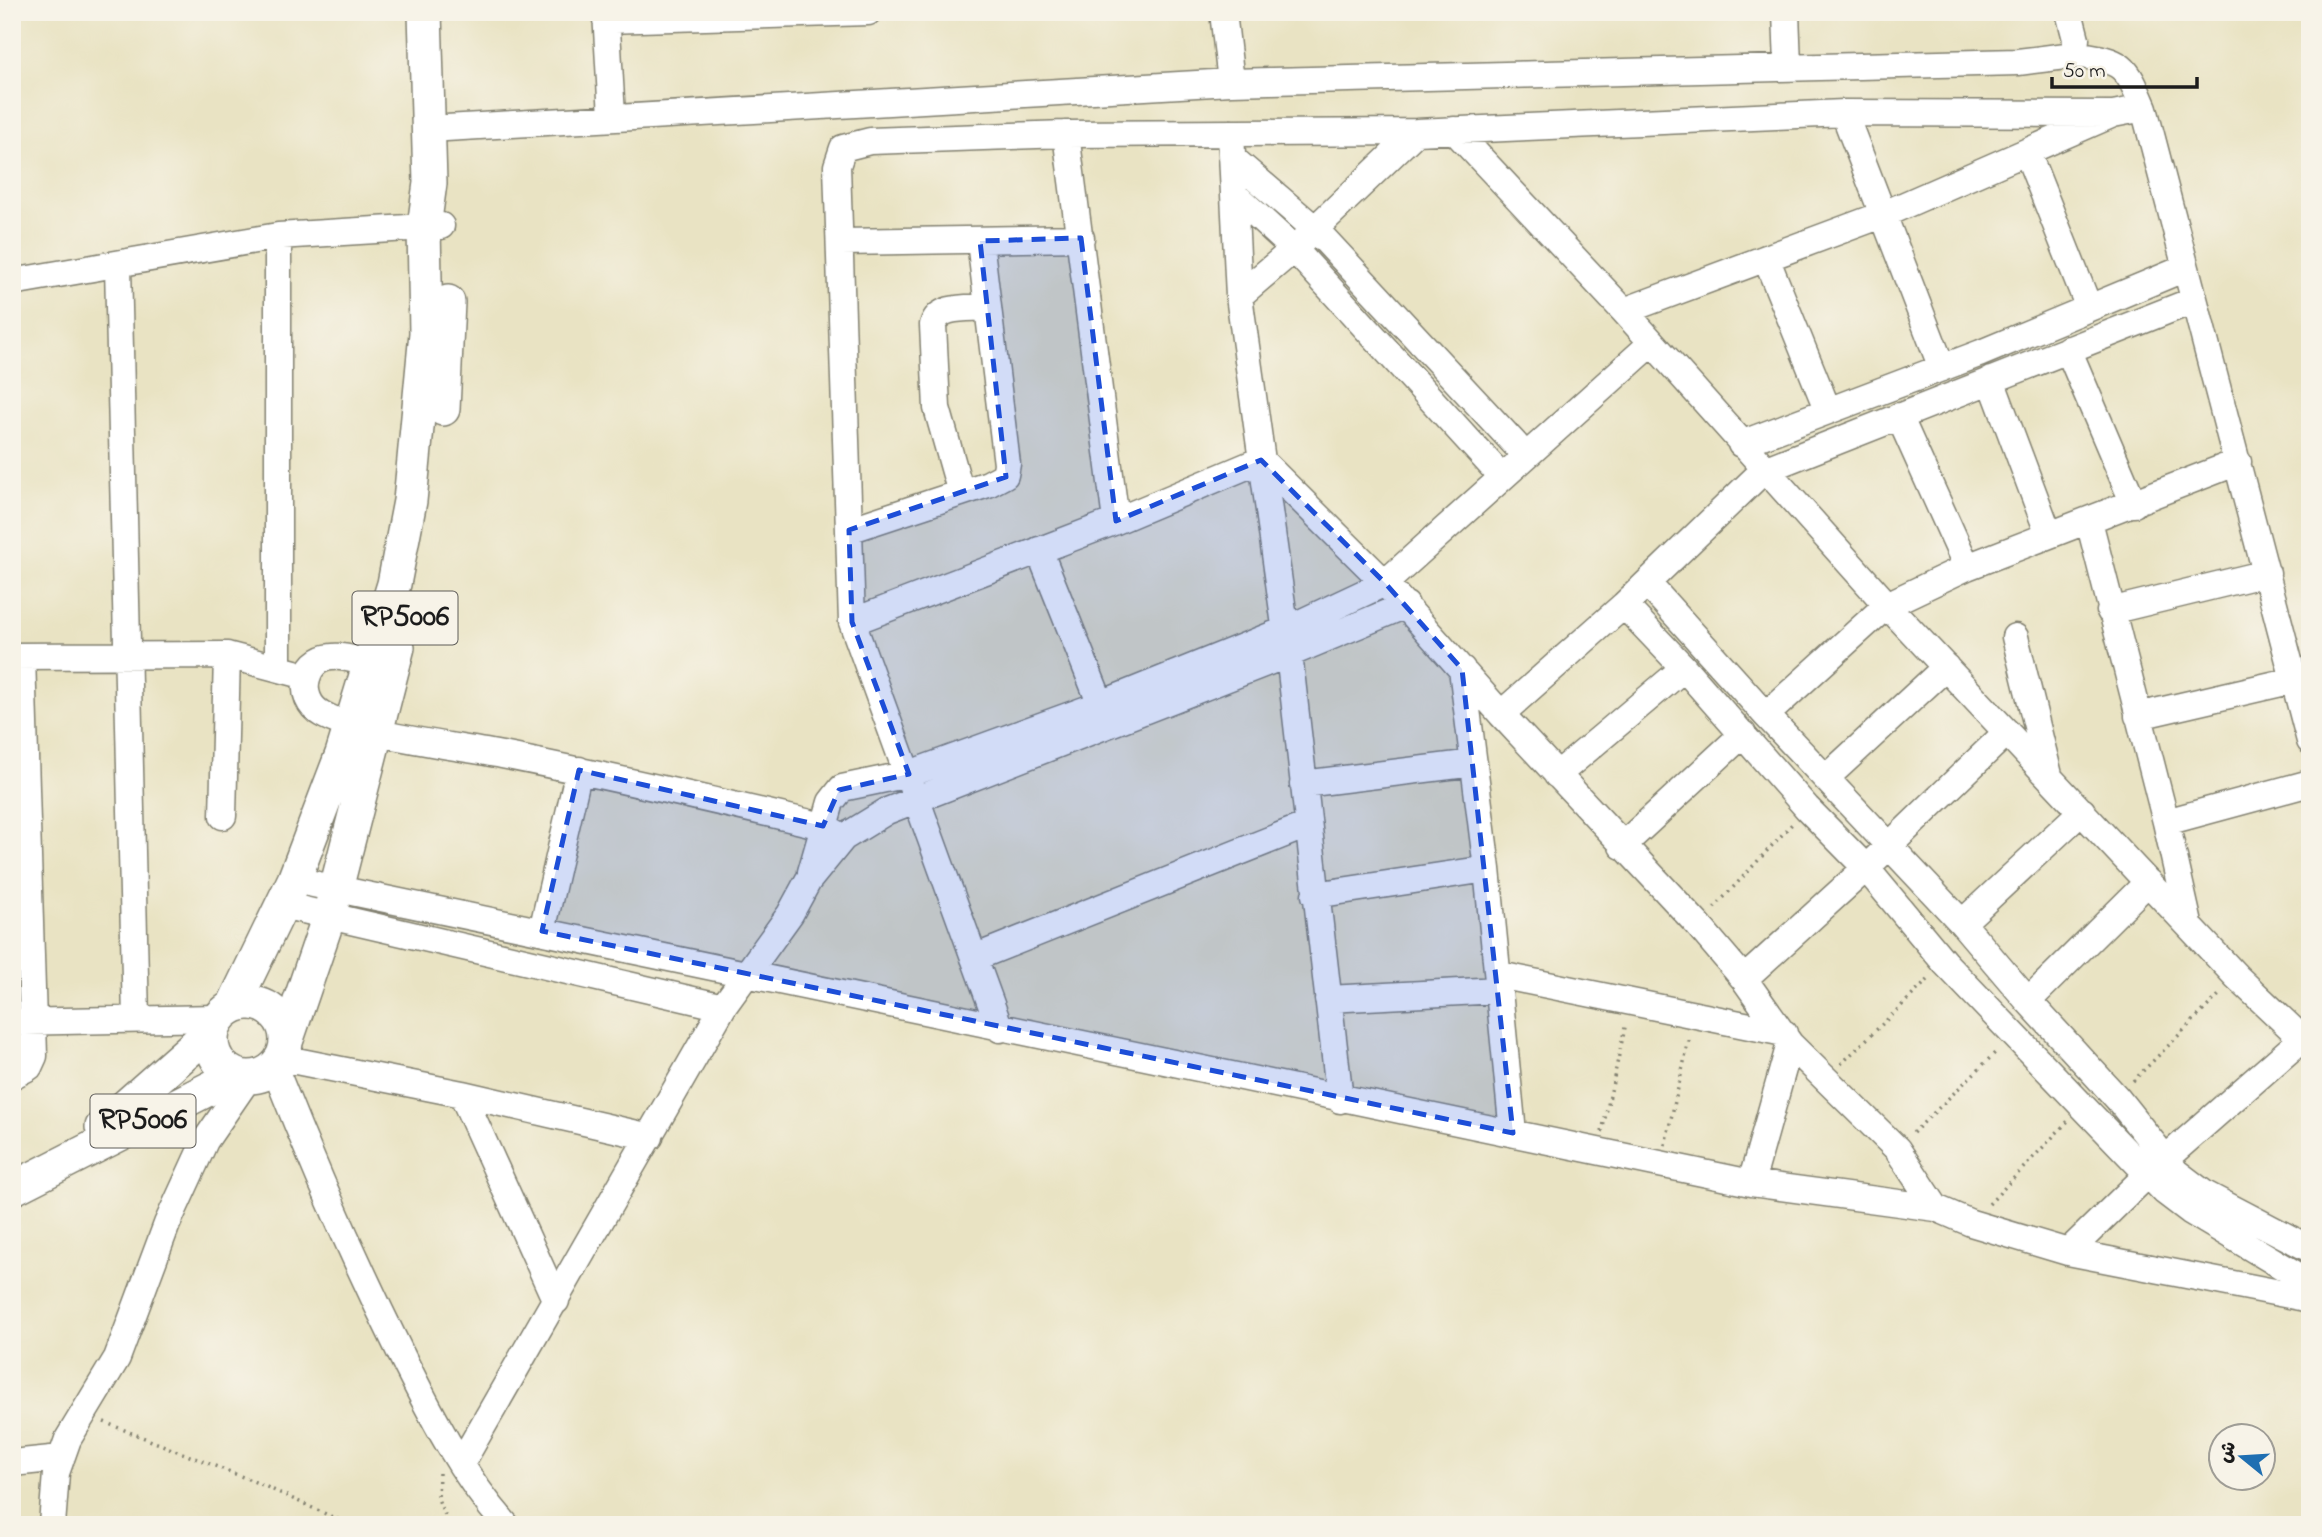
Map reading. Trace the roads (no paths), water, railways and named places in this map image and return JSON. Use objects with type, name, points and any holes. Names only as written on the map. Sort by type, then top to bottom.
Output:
[{"type":"main road","name":"RP5006","points":[[12,1189],[264,1066],[332,902],[363,727],[380,668],[423,552],[440,445],[449,331],[433,226],[425,12]]},
{"type":"main road","name":"RP5006","points":[[264,1066],[226,1070],[213,1052],[221,1018],[288,892],[363,727]]},
{"type":"main road","points":[[221,1018],[258,1003],[270,1009],[284,1029],[264,1066]]},
{"type":"main road","name":"RP5006","points":[[51,1170],[221,1018]]},
{"type":"street","points":[[612,116],[606,16],[868,12]]},
{"type":"street","points":[[1223,12],[1231,82]]},
{"type":"street","points":[[1786,12],[1788,66]]},
{"type":"street","points":[[2069,12],[2076,39],[2076,54]]},
{"type":"street","points":[[429,129],[612,116],[1231,82],[2018,62],[2072,57],[2076,54],[2118,62],[2129,75],[2144,108],[2183,269],[2238,462],[2310,741]]},
{"type":"street","points":[[1000,1029],[852,622],[842,242],[837,166],[839,153],[845,146],[870,141],[1066,134],[1231,146],[1416,132],[1844,113],[2113,114],[2144,108]]},
{"type":"street","points":[[1844,113],[1942,368]]},
{"type":"street","points":[[1624,311],[1882,215],[2113,114]]},
{"type":"street","points":[[1454,130],[1624,311],[1886,605],[2237,977],[2307,1039],[2157,1166],[2068,1252]]},
{"type":"street","points":[[1239,296],[1294,249],[1416,132]]},
{"type":"street","points":[[1066,134],[1116,521]]},
{"type":"street","points":[[1231,146],[1239,296],[1287,642],[1340,1100]]},
{"type":"street","points":[[1231,146],[1315,229],[1526,456]]},
{"type":"street","points":[[2027,152],[2089,308]]},
{"type":"street","points":[[1234,194],[1294,249],[1502,477]]},
{"type":"street","points":[[12,282],[118,266],[278,236],[433,226]]},
{"type":"street","points":[[278,236],[278,667]]},
{"type":"street","points":[[842,242],[1081,238]]},
{"type":"street","points":[[849,530],[998,480],[1007,470],[979,240]]},
{"type":"street","points":[[1766,258],[1828,411]]},
{"type":"street","points":[[118,266],[136,1019]]},
{"type":"street","points":[[1741,443],[1942,368],[2183,269]]},
{"type":"street","points":[[1501,715],[1624,605],[1764,470],[2192,301]]},
{"type":"street","points":[[961,493],[937,408],[933,326],[936,316],[943,311],[988,307]]},
{"type":"street","points":[[1287,642],[1385,583],[1652,343]]},
{"type":"street","points":[[2068,349],[2134,504]]},
{"type":"street","points":[[1991,380],[2049,535]]},
{"type":"street","points":[[1899,416],[1967,567]]},
{"type":"street","points":[[852,622],[1116,521],[1261,460]]},
{"type":"street","points":[[1261,460],[1406,605],[1501,715],[1698,925],[1744,979],[1787,1038],[1897,1149],[1936,1208]]},
{"type":"street","points":[[1766,715],[1886,605],[1967,567],[2089,522],[2238,462]]},
{"type":"street","points":[[2089,522],[2166,822],[2189,925]]},
{"type":"street","points":[[1039,550],[1105,715]]},
{"type":"street","points":[[2110,611],[2267,573]]},
{"type":"street","points":[[1647,583],[1766,715],[1962,923],[2028,1001],[2117,1098],[2183,1206],[2310,1283]]},
{"type":"street","points":[[380,668],[338,656],[319,661],[307,677],[307,696],[311,705],[327,717],[363,727],[579,769],[833,832],[917,801],[1105,715],[1287,642],[1406,605]]},
{"type":"street","points":[[1624,605],[1684,668],[1807,808],[1866,869],[1945,963],[2013,1035],[2084,1104],[2157,1166],[2310,1249]]},
{"type":"street","points":[[2015,637],[2049,776]]},
{"type":"street","points":[[12,1076],[33,1062],[22,1022],[17,656],[227,655],[307,677]]},
{"type":"street","points":[[223,816],[227,655]]},
{"type":"street","points":[[1826,778],[1946,667]]},
{"type":"street","points":[[1557,775],[1684,668]]},
{"type":"street","points":[[1462,669],[1487,869],[1513,1133]]},
{"type":"street","points":[[2138,716],[2294,680]]},
{"type":"street","points":[[461,1464],[723,1007],[790,914],[833,832],[833,796],[842,788],[909,774],[1105,715]]},
{"type":"street","points":[[1744,979],[1866,869],[2007,732]]},
{"type":"street","points":[[1622,846],[1743,734]]},
{"type":"street","points":[[1303,784],[1474,763]]},
{"type":"street","points":[[542,931],[579,769]]},
{"type":"street","points":[[2166,822],[2310,783]]},
{"type":"street","points":[[1962,923],[2082,811]]},
{"type":"street","points":[[974,958],[1307,825]]},
{"type":"street","points":[[1315,895],[1487,869]]},
{"type":"street","points":[[2028,1001],[2148,882]]},
{"type":"street","points":[[288,892],[723,1007]]},
{"type":"street","points":[[332,902],[542,931],[746,976],[1751,1184],[1936,1208],[1971,1223],[2068,1252],[2310,1299]]},
{"type":"street","points":[[1328,999],[1499,982],[1632,1000],[1787,1038]]},
{"type":"street","points":[[22,1022],[221,1018]]},
{"type":"street","points":[[1751,1184],[1787,1038]]},
{"type":"street","points":[[264,1066],[462,1094],[650,1137]]},
{"type":"street","points":[[264,1066],[306,1147],[342,1231],[442,1433],[461,1464],[506,1525]]},
{"type":"street","points":[[52,1525],[56,1473],[61,1458],[83,1413],[117,1357],[167,1224],[205,1141],[264,1066]]},
{"type":"street","points":[[462,1094],[556,1301]]},
{"type":"street","points":[[12,1463],[61,1458]]}]
